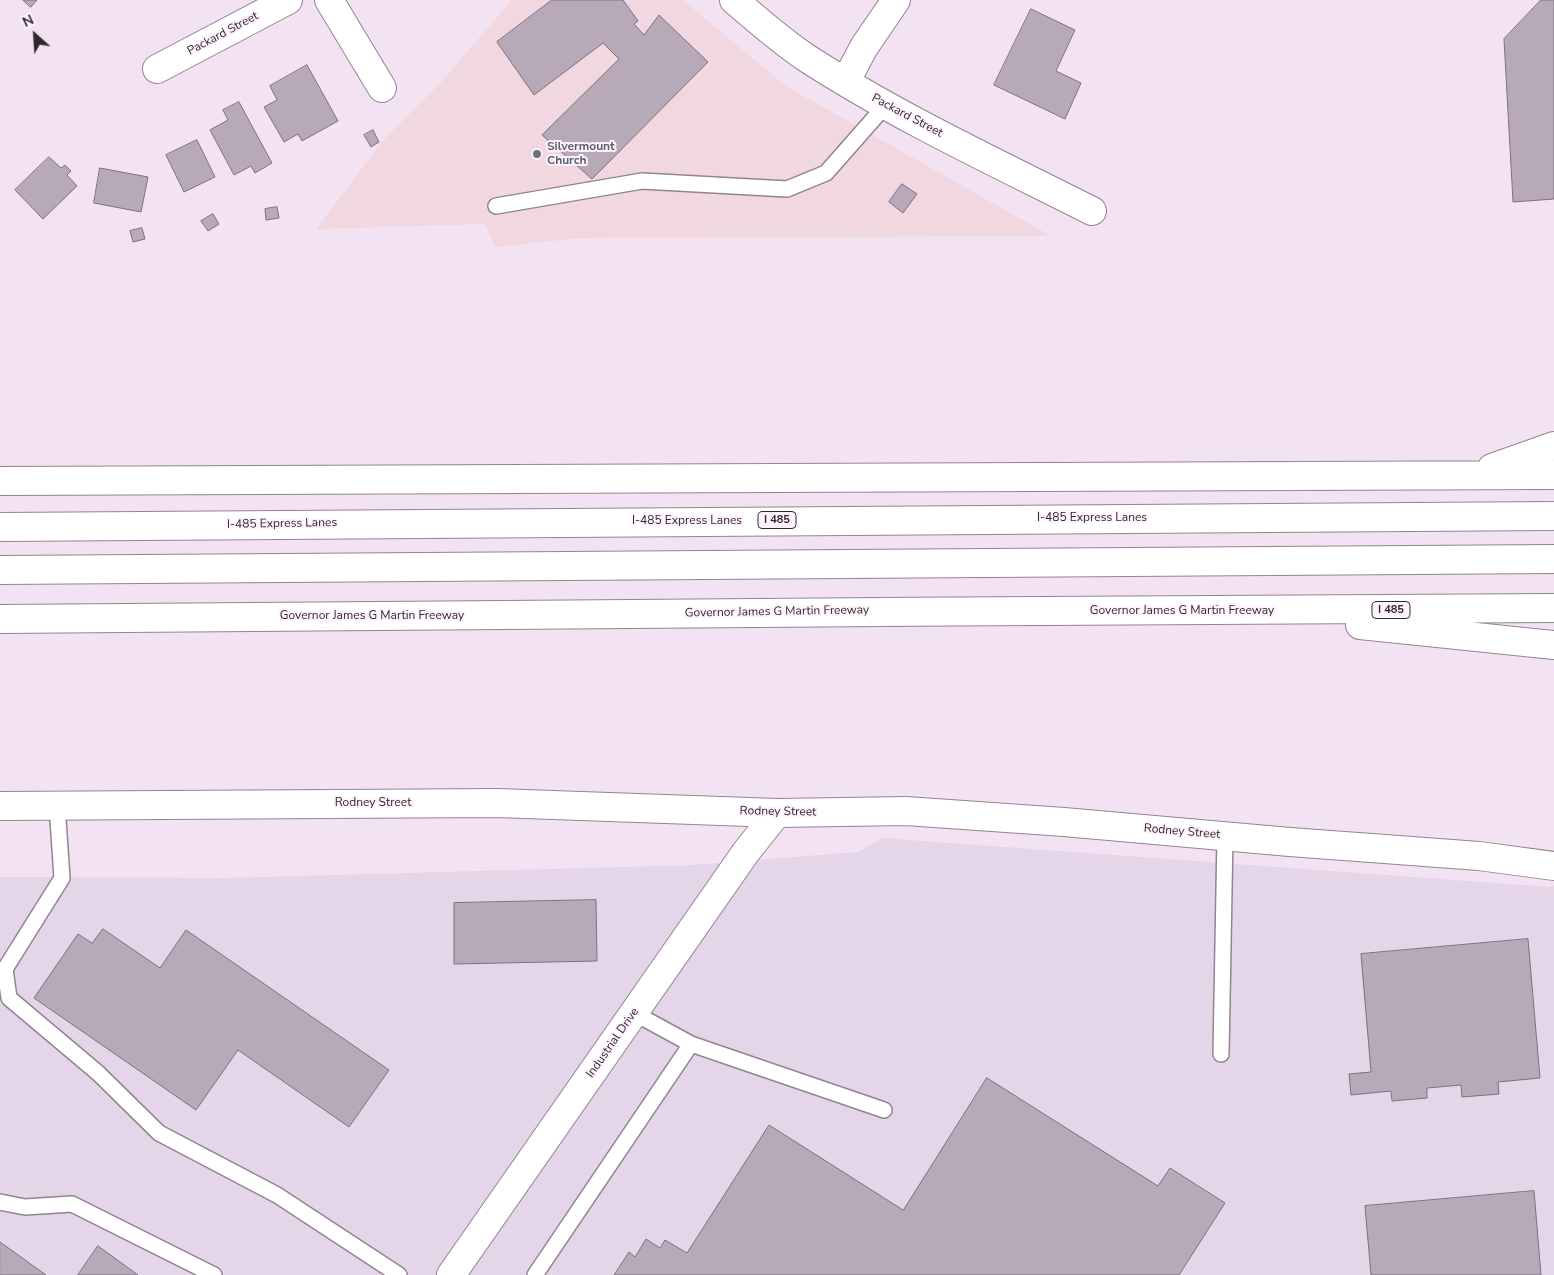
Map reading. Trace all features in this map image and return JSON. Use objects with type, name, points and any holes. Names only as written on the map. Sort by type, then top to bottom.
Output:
[{"type":"main road","name":"Packard Street","points":[[157,69],[288,0]]},
{"type":"main road","points":[[329,0],[382,88]]},
{"type":"main road","name":"Packard Street","points":[[734,0],[804,56],[885,106],[1092,211]]},
{"type":"main road","points":[[846,81],[864,47],[896,0]]},
{"type":"main road","points":[[1474,475],[1554,446]]},
{"type":"main road","points":[[0,481],[1554,475]]},
{"type":"main road","name":"I-485 Express Lanes","points":[[0,527],[1554,516]]},
{"type":"main road","points":[[0,570],[1554,559]]},
{"type":"main road","name":"Governor James G Martin Freeway","points":[[0,619],[884,611],[1229,611],[1554,608]]},
{"type":"main road","points":[[1229,611],[1554,645]]},
{"type":"main road","name":"Rodney Street","points":[[0,806],[497,803],[777,813],[906,811],[1479,856],[1554,866]]},
{"type":"main road","name":"Industrial Drive","points":[[451,1275],[746,852],[777,813]]},
{"type":"lane","points":[[496,206],[642,181],[787,189],[826,172],[885,106]]},
{"type":"lane","points":[[57,805],[62,878],[4,969],[8,998],[98,1073],[159,1133],[277,1194],[399,1275]]},
{"type":"lane","points":[[1221,1054],[1225,836]]},
{"type":"lane","points":[[634,1012],[691,1044],[884,1110]]},
{"type":"lane","points":[[535,1275],[691,1044]]},
{"type":"lane","points":[[0,1202],[25,1207],[72,1204],[214,1275]]},
{"type":"shaded area","points":[[512,0],[683,0],[786,86],[1051,236],[580,238],[495,247],[485,224],[316,229],[385,138],[442,81]]},
{"type":"shaded area","points":[[882,838],[1550,887],[1554,885],[1554,1275],[0,1275],[0,877],[226,878],[692,865],[858,852]]},
{"type":"building","points":[[23,0],[37,0],[31,7]]},
{"type":"building","points":[[552,0],[623,0],[638,21],[634,24],[644,35],[659,15],[708,62],[592,179],[542,135],[619,59],[603,43],[534,95],[497,42]]},
{"type":"building","points":[[1541,0],[1554,0],[1554,199],[1513,202],[1504,39]]},
{"type":"building","points":[[1031,9],[1075,30],[1056,71],[1081,83],[1065,119],[994,85]]},
{"type":"building","points":[[307,65],[338,121],[302,141],[298,134],[284,142],[264,107],[277,100],[270,86]]},
{"type":"building","points":[[239,102],[272,163],[255,173],[251,166],[234,175],[210,130],[228,120],[223,110]]},
{"type":"building","points":[[373,130],[379,142],[371,147],[364,135]]},
{"type":"building","points":[[197,140],[215,177],[184,192],[166,155]]},
{"type":"building","points":[[49,157],[61,168],[65,165],[71,171],[67,175],[77,186],[43,219],[15,190]]},
{"type":"building","points":[[100,168],[148,177],[141,212],[94,203]]},
{"type":"building","points":[[902,184],[917,194],[903,213],[889,202]]},
{"type":"building","points":[[277,207],[279,218],[266,220],[265,209]]},
{"type":"building","points":[[213,214],[219,224],[208,231],[201,221]]},
{"type":"building","points":[[142,228],[145,239],[133,242],[130,231]]},
{"type":"building","points":[[596,900],[597,961],[454,964],[454,903]]},
{"type":"building","points":[[103,929],[160,968],[186,930],[389,1070],[349,1127],[238,1050],[196,1110],[34,998],[78,934],[92,943]]},
{"type":"building","points":[[1528,939],[1540,1078],[1498,1082],[1499,1094],[1462,1097],[1461,1085],[1427,1088],[1427,1098],[1392,1101],[1391,1091],[1351,1095],[1349,1074],[1371,1072],[1361,954]]},
{"type":"building","points":[[987,1078],[1158,1186],[1170,1168],[1225,1203],[1179,1275],[614,1275],[629,1252],[635,1257],[646,1239],[660,1248],[665,1240],[687,1253],[769,1125],[903,1210]]},
{"type":"building","points":[[1534,1191],[1541,1275],[1371,1275],[1365,1206]]},
{"type":"building","points":[[0,1242],[46,1275],[0,1275]]},
{"type":"building","points":[[98,1246],[138,1275],[78,1275]]},
{"type":"place","name":"Silvermount Church","points":[[537,154]]}]
